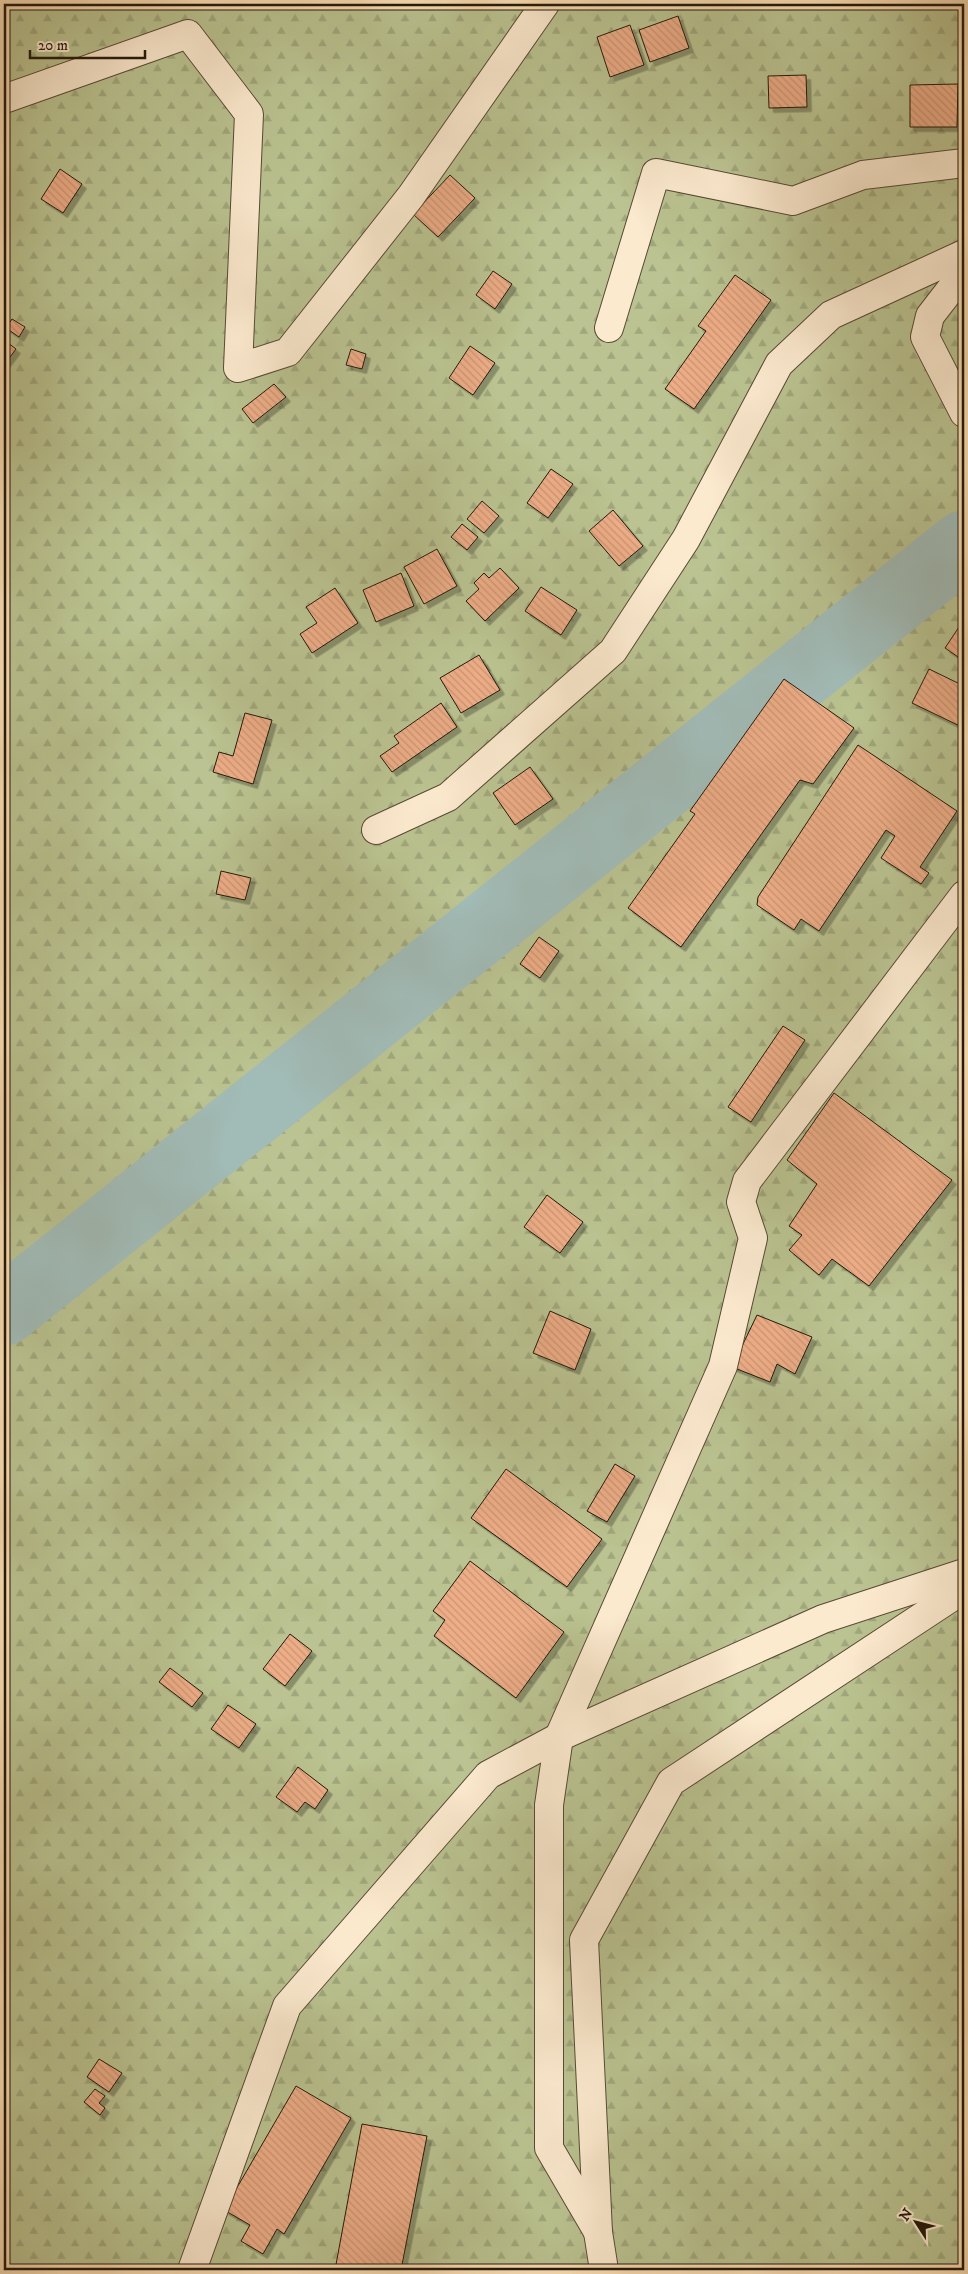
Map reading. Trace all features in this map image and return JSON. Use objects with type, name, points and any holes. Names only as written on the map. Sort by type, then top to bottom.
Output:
[{"type":"street","points":[[4,99],[188,34],[249,114],[238,368],[288,352],[412,196],[544,4]]},
{"type":"street","points":[[609,328],[656,174],[793,200],[863,175],[964,162]]},
{"type":"street","points":[[376,830],[448,797],[613,651],[686,539],[779,364],[831,315],[964,254]]},
{"type":"street","points":[[964,272],[930,316],[925,337],[964,413]]},
{"type":"street","points":[[598,2232],[549,2148],[549,1805],[559,1737],[723,1366],[753,1238],[741,1202],[746,1181],[964,895]]},
{"type":"street","points":[[192,2270],[287,2006],[488,1775],[559,1737],[823,1619],[964,1573]]},
{"type":"street","points":[[604,2270],[598,2232],[584,1940],[671,1782],[964,1589]]},
{"type":"green space","points":[[4,4],[964,4],[964,2270],[4,2270]]},
{"type":"building","points":[[678,16],[689,48],[650,62],[639,30]]},
{"type":"building","points":[[630,25],[644,65],[610,77],[597,37]]},
{"type":"building","points":[[806,75],[807,107],[769,108],[768,76]]},
{"type":"building","points":[[958,84],[957,127],[910,127],[910,85]]},
{"type":"building","points":[[60,169],[82,184],[63,213],[41,199]]},
{"type":"building","points":[[450,175],[475,198],[438,237],[413,214]]},
{"type":"building","points":[[493,271],[512,284],[495,309],[476,295]]},
{"type":"building","points":[[735,275],[771,300],[694,409],[665,389],[706,331],[698,326]]},
{"type":"building","points":[[12,319],[25,327],[19,337],[6,328]]},
{"type":"building","points":[[4,340],[16,349],[4,365]]},
{"type":"building","points":[[470,346],[495,363],[473,395],[449,378]]},
{"type":"building","points":[[351,349],[366,354],[362,369],[346,365]]},
{"type":"building","points":[[274,384],[286,397],[253,423],[242,409]]},
{"type":"building","points":[[551,469],[573,484],[548,518],[527,503]]},
{"type":"building","points":[[482,501],[499,516],[484,533],[467,519]]},
{"type":"building","points":[[613,510],[643,546],[619,566],[589,531]]},
{"type":"building","points":[[462,524],[478,537],[467,550],[451,537]]},
{"type":"building","points":[[437,549],[457,586],[424,604],[404,567]]},
{"type":"building","points":[[500,568],[519,588],[485,621],[466,601],[479,589],[474,583],[484,573],[489,578]]},
{"type":"building","points":[[401,573],[414,606],[376,622],[363,590]]},
{"type":"building","points":[[541,587],[577,610],[561,635],[525,611]]},
{"type":"building","points":[[335,588],[358,623],[312,653],[300,634],[317,623],[306,607]]},
{"type":"building","points":[[959,627],[964,631],[964,661],[945,648]]},
{"type":"building","points":[[479,655],[500,690],[461,713],[440,678]]},
{"type":"building","points":[[929,669],[964,686],[964,728],[912,703]]},
{"type":"building","points":[[784,679],[854,728],[813,784],[800,780],[681,947],[628,908],[695,814],[690,811]]},
{"type":"building","points":[[441,703],[457,727],[392,772],[380,756],[399,743],[394,736]]},
{"type":"building","points":[[245,713],[272,720],[253,784],[213,772],[219,752],[233,756]]},
{"type":"building","points":[[858,745],[957,811],[920,867],[929,873],[921,884],[881,858],[895,836],[886,830],[819,931],[801,919],[794,930],[757,905],[758,897]]},
{"type":"building","points":[[530,767],[553,799],[515,825],[493,793]]},
{"type":"building","points":[[221,871],[251,878],[245,900],[216,894]]},
{"type":"building","points":[[539,937],[559,951],[540,978],[520,964]]},
{"type":"building","points":[[783,1026],[805,1040],[751,1122],[728,1107]]},
{"type":"building","points":[[834,1093],[952,1180],[869,1286],[832,1259],[819,1275],[789,1250],[802,1235],[789,1226],[817,1184],[787,1160]]},
{"type":"building","points":[[547,1195],[583,1222],[560,1253],[524,1227]]},
{"type":"building","points":[[550,1311],[591,1329],[575,1370],[533,1353]]},
{"type":"building","points":[[757,1315],[812,1337],[795,1374],[777,1364],[770,1382],[732,1367]]},
{"type":"building","points":[[615,1464],[635,1476],[607,1522],[587,1511]]},
{"type":"building","points":[[506,1469],[602,1539],[567,1587],[471,1518]]},
{"type":"building","points":[[470,1561],[564,1632],[516,1698],[434,1636],[445,1620],[433,1611]]},
{"type":"building","points":[[290,1634],[312,1651],[285,1686],[263,1669]]},
{"type":"building","points":[[170,1668],[203,1693],[192,1707],[159,1682]]},
{"type":"building","points":[[228,1705],[256,1724],[239,1748],[211,1729]]},
{"type":"building","points":[[298,1767],[328,1790],[315,1809],[305,1802],[297,1812],[276,1797]]},
{"type":"building","points":[[99,2059],[122,2073],[109,2092],[87,2077]]},
{"type":"building","points":[[296,2086],[351,2118],[284,2234],[277,2229],[263,2254],[241,2241],[250,2225],[224,2210]]},
{"type":"building","points":[[95,2089],[105,2096],[99,2103],[105,2108],[100,2115],[84,2102]]},
{"type":"building","points":[[362,2124],[427,2136],[401,2270],[335,2270]]},
{"type":"waterway","points":[[4,1311],[964,545]]}]
